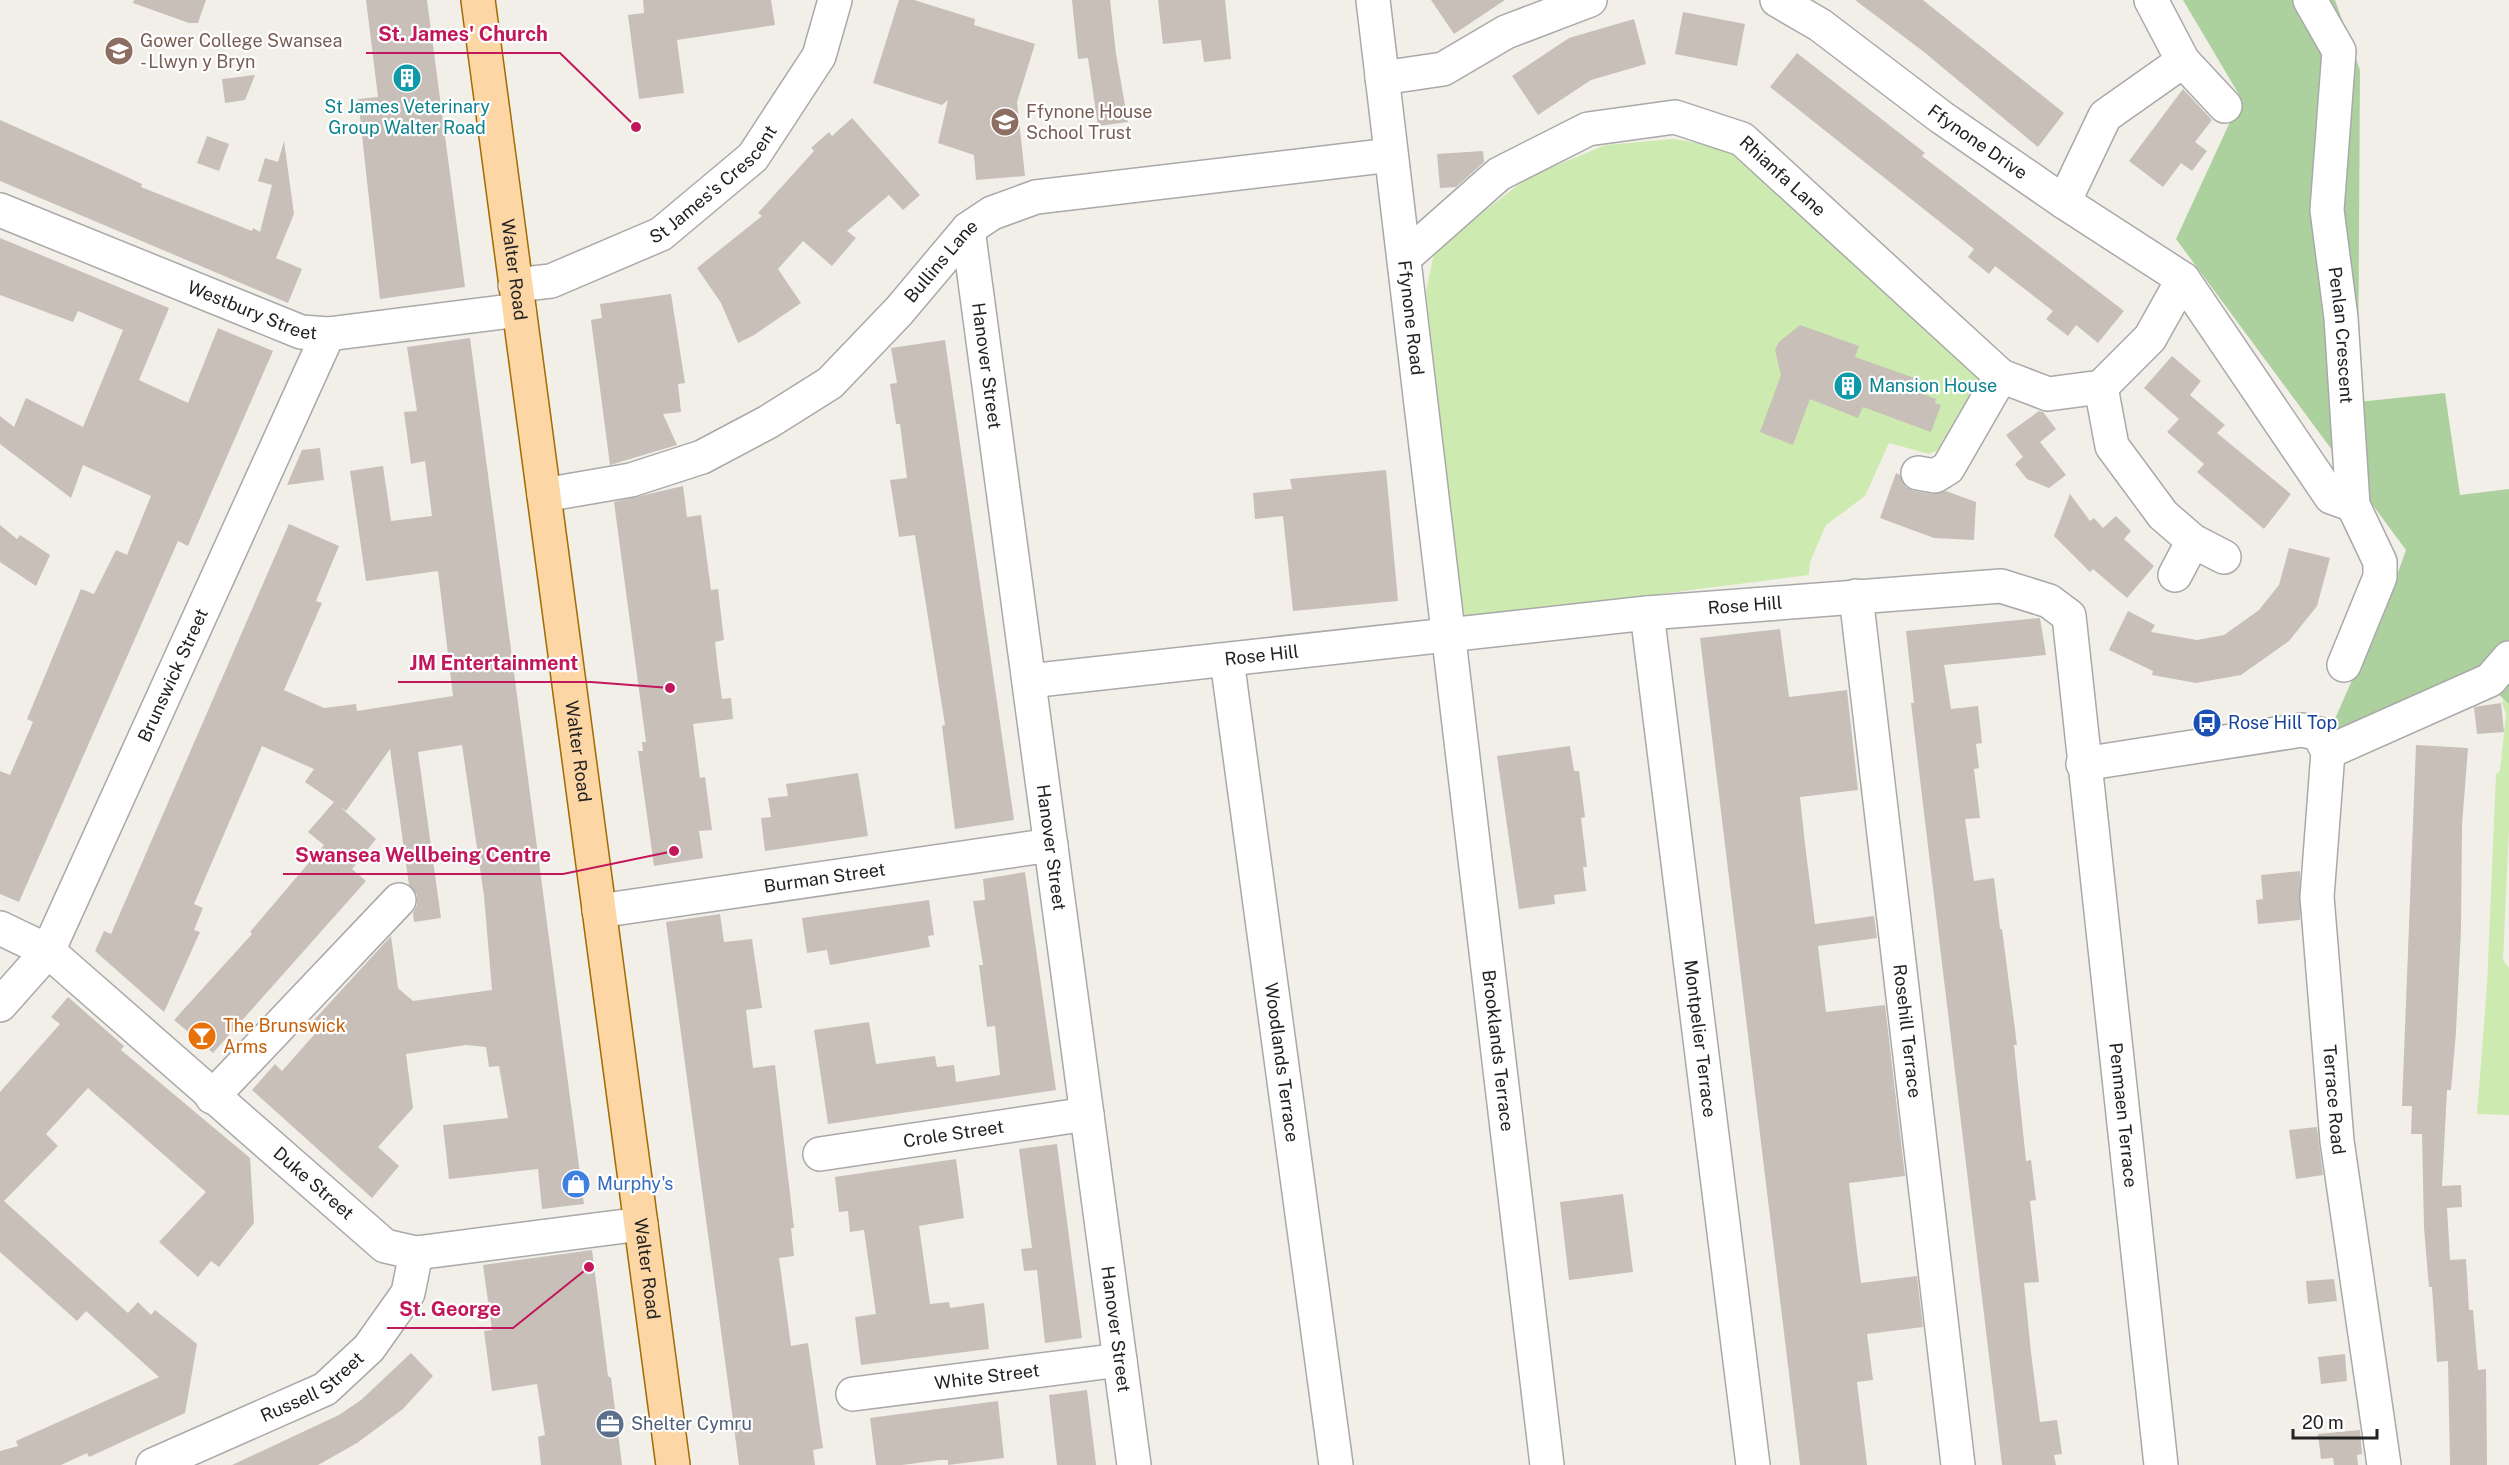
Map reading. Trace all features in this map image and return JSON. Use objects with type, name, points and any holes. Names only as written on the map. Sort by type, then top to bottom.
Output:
[{"type":"main road","name":"Walter Road","points":[[478,0],[673,1465]]},
{"type":"street","name":"St James's Crescent","points":[[517,298],[661,234],[753,156],[819,56],[835,0]]},
{"type":"street","name":"Ffynone Road","points":[[1373,0],[1449,634]]},
{"type":"street","points":[[1382,78],[1443,69],[1506,32],[1590,0]]},
{"type":"street","name":"Ffynone Drive","points":[[1777,0],[1820,25],[1941,117],[2064,202],[2183,279]]},
{"type":"street","points":[[2151,0],[2183,61],[2225,106]]},
{"type":"street","name":"Penlan Crescent","points":[[2310,0],[2339,51],[2327,210],[2341,318],[2352,505],[2380,562],[2380,577],[2344,665]]},
{"type":"street","points":[[2064,202],[2105,116],[2183,61]]},
{"type":"street","name":"Rhianfa Lane","points":[[1404,258],[1499,174],[1588,129],[1675,117],[1742,139],[2001,376]]},
{"type":"street","name":"Bullins Lane","points":[[543,495],[631,480],[702,457],[768,422],[830,383],[899,311],[968,229],[992,213],[1036,197],[1392,155]]},
{"type":"street","name":"Westbury Street","points":[[0,210],[300,332],[328,334],[517,298]]},
{"type":"street","name":"Hanover Street","points":[[968,229],[1134,1465]]},
{"type":"street","points":[[1918,473],[1935,476],[1948,468],[2001,376],[2048,394],[2101,387],[2150,338],[2183,279],[2331,497],[2352,505]]},
{"type":"street","name":"Brunswick Street","points":[[0,1005],[48,951],[328,334]]},
{"type":"street","points":[[2101,387],[2112,446],[2163,515],[2193,542],[2224,557]]},
{"type":"street","points":[[2175,575],[2193,542]]},
{"type":"street","name":"Rose Hill","points":[[1029,681],[1647,613],[2001,586],[2049,601],[2069,616],[2083,765]]},
{"type":"street","name":"Rosehill Terrace","points":[[1856,596],[1958,1465]]},
{"type":"street","name":"Montpelier Terrace","points":[[1647,613],[1753,1465]]},
{"type":"street","name":"Brooklands Terrace","points":[[1449,634],[1547,1465]]},
{"type":"street","points":[[2083,765],[2302,730],[2323,743],[2490,680],[2509,658]]},
{"type":"street","name":"Woodlands Terrace","points":[[1227,660],[1336,1465]]},
{"type":"street","name":"Terrace Road","points":[[2323,743],[2318,909],[2337,1141],[2384,1465]]},
{"type":"street","name":"Penmaen Terrace","points":[[2083,765],[2161,1465]]},
{"type":"street","name":"Burman Street","points":[[599,911],[1051,845]]},
{"type":"street","points":[[212,1097],[399,900]]},
{"type":"street","name":"Duke Street","points":[[0,928],[48,951],[212,1097],[385,1246],[416,1253],[640,1224]]},
{"type":"street","name":"Crole Street","points":[[820,1154],[1087,1114]]},
{"type":"street","name":"Russell Street","points":[[153,1465],[326,1389],[369,1348],[408,1293],[416,1253]]},
{"type":"street","name":"White Street","points":[[853,1394],[1120,1360]]},
{"type":"green space","points":[[2183,0],[2335,0],[2360,70],[2358,402],[2445,393],[2460,495],[2509,489],[2509,704],[2474,672],[2339,737],[2334,721],[2391,592],[2406,550],[2176,239],[2241,98]]},
{"type":"green space","points":[[1673,139],[1717,146],[1759,169],[1866,267],[1980,380],[1947,446],[1929,454],[1889,443],[1865,496],[1826,525],[1810,562],[1809,575],[1463,619],[1426,291],[1435,249],[1530,176],[1606,145]]},
{"type":"green space","points":[[2503,699],[2509,704],[2509,829],[2503,960],[2509,968],[2509,1115],[2477,1114],[2487,985],[2496,774],[2500,771],[2506,714]]},
{"type":"building","points":[[134,0],[206,0],[198,23],[189,23],[133,3]]},
{"type":"building","points":[[366,0],[427,0],[465,287],[380,299],[358,99],[378,97]]},
{"type":"building","points":[[643,0],[771,0],[775,25],[677,40],[684,93],[639,99],[628,15],[644,13]]},
{"type":"building","points":[[899,0],[914,0],[975,19],[974,25],[1035,44],[1017,102],[1025,176],[976,180],[974,155],[938,143],[948,100],[942,105],[873,83]]},
{"type":"building","points":[[1072,0],[1110,0],[1116,54],[1128,122],[1098,126],[1088,58],[1078,59]]},
{"type":"building","points":[[1158,0],[1225,0],[1231,59],[1204,62],[1201,40],[1163,44]]},
{"type":"building","points":[[1431,0],[1505,0],[1454,34]]},
{"type":"building","points":[[1855,0],[1923,0],[2064,113],[2038,147],[1924,52]]},
{"type":"building","points":[[1683,12],[1745,24],[1737,66],[1675,54]]},
{"type":"building","points":[[1634,19],[1646,64],[1591,80],[1538,115],[1512,76],[1569,38]]},
{"type":"building","points":[[1797,53],[1925,153],[1922,156],[2124,311],[2098,343],[2076,325],[2068,336],[2046,319],[2053,311],[1995,266],[1989,274],[1968,257],[1974,249],[1770,87]]},
{"type":"building","points":[[255,75],[245,100],[225,103],[222,79]]},
{"type":"building","points":[[2183,89],[2212,120],[2195,142],[2207,151],[2192,171],[2181,163],[2163,187],[2129,161]]},
{"type":"building","points":[[852,118],[920,195],[903,210],[889,195],[847,231],[856,238],[832,266],[803,241],[778,269],[801,303],[754,335],[738,343],[721,303],[697,268],[762,216],[758,213],[814,151],[811,148],[829,132],[832,136]]},
{"type":"building","points":[[0,120],[142,184],[141,187],[252,231],[253,228],[260,232],[272,185],[258,181],[265,158],[278,162],[284,141],[294,214],[276,258],[302,269],[288,303],[0,181]]},
{"type":"building","points":[[207,136],[229,144],[219,171],[197,163]]},
{"type":"building","points":[[1483,151],[1484,162],[1456,187],[1440,188],[1437,154]]},
{"type":"building","points":[[0,238],[169,308],[139,380],[188,403],[218,328],[273,351],[188,546],[178,541],[19,902],[0,894],[0,771],[10,775],[33,722],[27,719],[81,589],[94,594],[116,550],[127,555],[151,496],[83,465],[71,498],[0,444],[0,416],[14,427],[26,398],[83,427],[123,330],[78,311],[73,322],[0,295]]},
{"type":"building","points":[[671,294],[685,383],[678,384],[681,412],[663,414],[677,445],[610,465],[591,320],[602,318],[600,304]]},
{"type":"building","name":"Mansion House","points":[[1800,325],[1859,346],[1855,357],[1920,380],[1916,391],[1936,399],[1935,403],[1941,405],[1931,432],[1863,407],[1858,418],[1810,399],[1793,445],[1760,432],[1781,375],[1775,350],[1779,342]]},
{"type":"building","points":[[470,338],[584,1204],[542,1209],[538,1169],[449,1179],[443,1125],[508,1118],[499,1066],[489,1067],[486,1047],[466,1045],[406,1054],[413,1108],[378,1147],[399,1166],[372,1198],[252,1090],[275,1064],[282,1071],[321,1027],[314,1020],[391,936],[398,988],[413,1001],[492,990],[484,896],[462,745],[418,752],[441,918],[414,922],[413,913],[417,905],[417,895],[409,885],[390,749],[346,811],[340,807],[376,839],[352,869],[366,881],[213,1053],[174,1020],[252,934],[250,932],[324,845],[308,832],[334,802],[305,782],[314,769],[262,746],[194,904],[203,908],[194,930],[200,932],[164,1012],[95,951],[104,931],[111,934],[289,524],[339,546],[316,601],[322,603],[284,690],[324,708],[356,704],[357,711],[453,696],[438,571],[366,581],[350,471],[383,466],[391,521],[432,516],[425,461],[411,464],[404,412],[417,411],[407,347]]},
{"type":"building","points":[[945,340],[1014,820],[955,829],[942,726],[945,725],[915,535],[899,537],[890,480],[907,478],[900,424],[896,424],[890,384],[897,383],[891,348]]},
{"type":"building","points":[[2172,356],[2201,381],[2190,395],[2225,425],[2217,433],[2291,494],[2264,529],[2197,472],[2204,464],[2167,432],[2179,419],[2144,388]]},
{"type":"building","points":[[2039,411],[2043,412],[2056,429],[2040,442],[2066,475],[2049,488],[2027,479],[2015,464],[2023,457],[2006,435]]},
{"type":"building","points":[[320,448],[324,480],[287,485],[302,450]]},
{"type":"building","points":[[1386,470],[1398,601],[1293,611],[1283,516],[1255,519],[1253,493],[1292,489],[1290,479]]},
{"type":"building","points":[[1896,473],[1900,475],[1906,487],[1914,491],[1933,494],[1946,491],[1976,502],[1974,540],[1934,538],[1880,518]]},
{"type":"building","points":[[683,486],[687,517],[701,515],[711,590],[718,589],[724,640],[715,642],[718,670],[722,699],[731,698],[733,719],[693,724],[700,778],[705,777],[712,830],[699,831],[703,858],[654,866],[638,751],[643,751],[642,742],[646,742],[614,502]]},
{"type":"building","points":[[2070,494],[2090,521],[2094,518],[2103,528],[2116,516],[2131,531],[2124,539],[2154,566],[2127,598],[2093,569],[2090,572],[2054,536]]},
{"type":"building","points":[[0,525],[17,539],[20,535],[50,555],[36,586],[0,562]]},
{"type":"building","points":[[2289,548],[2330,558],[2317,606],[2289,641],[2241,675],[2196,683],[2152,675],[2153,671],[2109,650],[2128,611],[2155,625],[2151,632],[2197,640],[2224,635],[2259,610],[2279,585]]},
{"type":"building","points":[[2040,618],[2046,655],[1944,665],[1951,709],[1978,706],[1982,743],[1976,744],[1979,768],[1974,769],[1980,818],[1965,819],[1974,881],[1994,878],[2000,929],[2002,929],[2017,1045],[2014,1045],[2026,1161],[2031,1160],[2036,1200],[2030,1201],[2039,1282],[2024,1283],[2031,1353],[2040,1422],[2057,1420],[2062,1454],[2054,1455],[2056,1465],[2002,1465],[1911,703],[1914,703],[1906,631]]},
{"type":"building","points":[[1780,629],[1789,697],[1847,690],[1858,790],[1800,797],[1805,844],[1815,924],[1874,916],[1877,938],[1818,946],[1826,1012],[1885,1005],[1905,1176],[1849,1183],[1856,1244],[1861,1283],[1917,1276],[1923,1327],[1867,1334],[1873,1380],[1857,1382],[1867,1465],[1800,1465],[1700,638]]},
{"type":"building","points":[[2501,703],[2504,732],[2477,734],[2474,707]]},
{"type":"building","points":[[2416,745],[2468,748],[2462,825],[2461,929],[2456,1032],[2451,1090],[2447,1090],[2442,1186],[2461,1185],[2462,1207],[2447,1208],[2450,1260],[2466,1259],[2469,1310],[2473,1310],[2478,1370],[2486,1369],[2487,1465],[2450,1465],[2448,1361],[2437,1362],[2432,1287],[2429,1287],[2424,1228],[2422,1134],[2411,1134],[2412,1106],[2402,1106]]},
{"type":"building","points":[[1570,746],[1574,771],[1579,771],[1585,817],[1581,818],[1587,867],[1583,867],[1586,891],[1554,895],[1555,904],[1519,909],[1497,756]]},
{"type":"building","points":[[858,773],[868,836],[765,851],[761,818],[771,817],[768,798],[788,796],[786,784]]},
{"type":"building","points":[[2300,871],[2300,920],[2258,924],[2256,900],[2263,899],[2261,875]]},
{"type":"building","points":[[1025,872],[1056,1090],[828,1124],[814,1030],[869,1022],[876,1064],[935,1056],[937,1067],[954,1065],[956,1082],[1000,1075],[995,1026],[987,1027],[979,965],[983,965],[973,901],[985,900],[983,879]]},
{"type":"building","points":[[929,900],[934,935],[928,936],[930,947],[830,965],[827,950],[807,953],[802,918]]},
{"type":"building","points":[[720,914],[724,942],[752,939],[762,1008],[746,1010],[753,1068],[775,1065],[794,1228],[791,1228],[794,1256],[779,1258],[791,1346],[808,1343],[823,1448],[813,1450],[815,1465],[739,1465],[666,922]]},
{"type":"building","points":[[68,997],[124,1046],[121,1050],[250,1158],[254,1223],[219,1267],[211,1261],[198,1277],[159,1242],[206,1192],[88,1088],[46,1134],[58,1146],[4,1201],[128,1313],[138,1302],[151,1315],[155,1310],[197,1344],[185,1413],[89,1457],[87,1453],[61,1465],[0,1465],[0,1451],[18,1446],[16,1441],[159,1377],[86,1311],[77,1321],[0,1252],[0,1092],[60,1024],[51,1017]]},
{"type":"building","points":[[2317,1127],[2323,1175],[2296,1179],[2289,1130]]},
{"type":"building","points":[[1057,1144],[1082,1338],[1045,1343],[1037,1270],[1024,1271],[1021,1249],[1032,1248],[1019,1149]]},
{"type":"building","points":[[956,1159],[964,1218],[919,1226],[930,1304],[949,1302],[950,1308],[984,1303],[989,1349],[861,1365],[855,1317],[876,1314],[864,1230],[850,1232],[848,1211],[839,1212],[835,1177]]},
{"type":"building","points":[[1623,1194],[1633,1272],[1569,1280],[1560,1202]]},
{"type":"building","points":[[592,1250],[622,1465],[541,1465],[538,1437],[545,1435],[537,1384],[492,1391],[484,1331],[492,1330],[483,1265]]},
{"type":"building","points":[[2334,1279],[2337,1301],[2308,1304],[2306,1281]]},
{"type":"building","points":[[411,1353],[433,1376],[403,1409],[357,1443],[318,1465],[232,1465],[339,1415],[361,1400]]},
{"type":"building","points":[[2345,1354],[2347,1381],[2321,1384],[2318,1357]]},
{"type":"building","points":[[1087,1390],[1096,1465],[1057,1465],[1049,1395]]},
{"type":"building","points":[[998,1401],[1004,1458],[948,1465],[948,1460],[940,1460],[902,1465],[876,1465],[870,1418]]},
{"type":"building","points":[[2360,1430],[2362,1454],[2357,1455],[2358,1465],[2334,1465],[2333,1458],[2321,1459],[2318,1434]]},
{"type":"place","name":"Gower College Swansea - Llwyn y Bryn","points":[[119,51]]},
{"type":"place","name":"St James Veterinary Group Walter Road","points":[[407,78]]},
{"type":"place","name":"Ffynone House School Trust","points":[[1005,122]]},
{"type":"place","name":"St. James' Church","points":[[636,127]]},
{"type":"place","name":"Mansion House","points":[[1848,386]]},
{"type":"place","name":"JM Entertainment","points":[[670,688]]},
{"type":"place","name":"Rose Hill Top","points":[[2207,723]]},
{"type":"place","name":"Swansea Wellbeing Centre","points":[[674,851]]},
{"type":"place","name":"The Brunswick Arms","points":[[202,1036]]},
{"type":"place","name":"Murphy's","points":[[576,1184]]},
{"type":"place","name":"St. George","points":[[589,1267]]},
{"type":"place","name":"Shelter Cymru","points":[[610,1424]]}]
